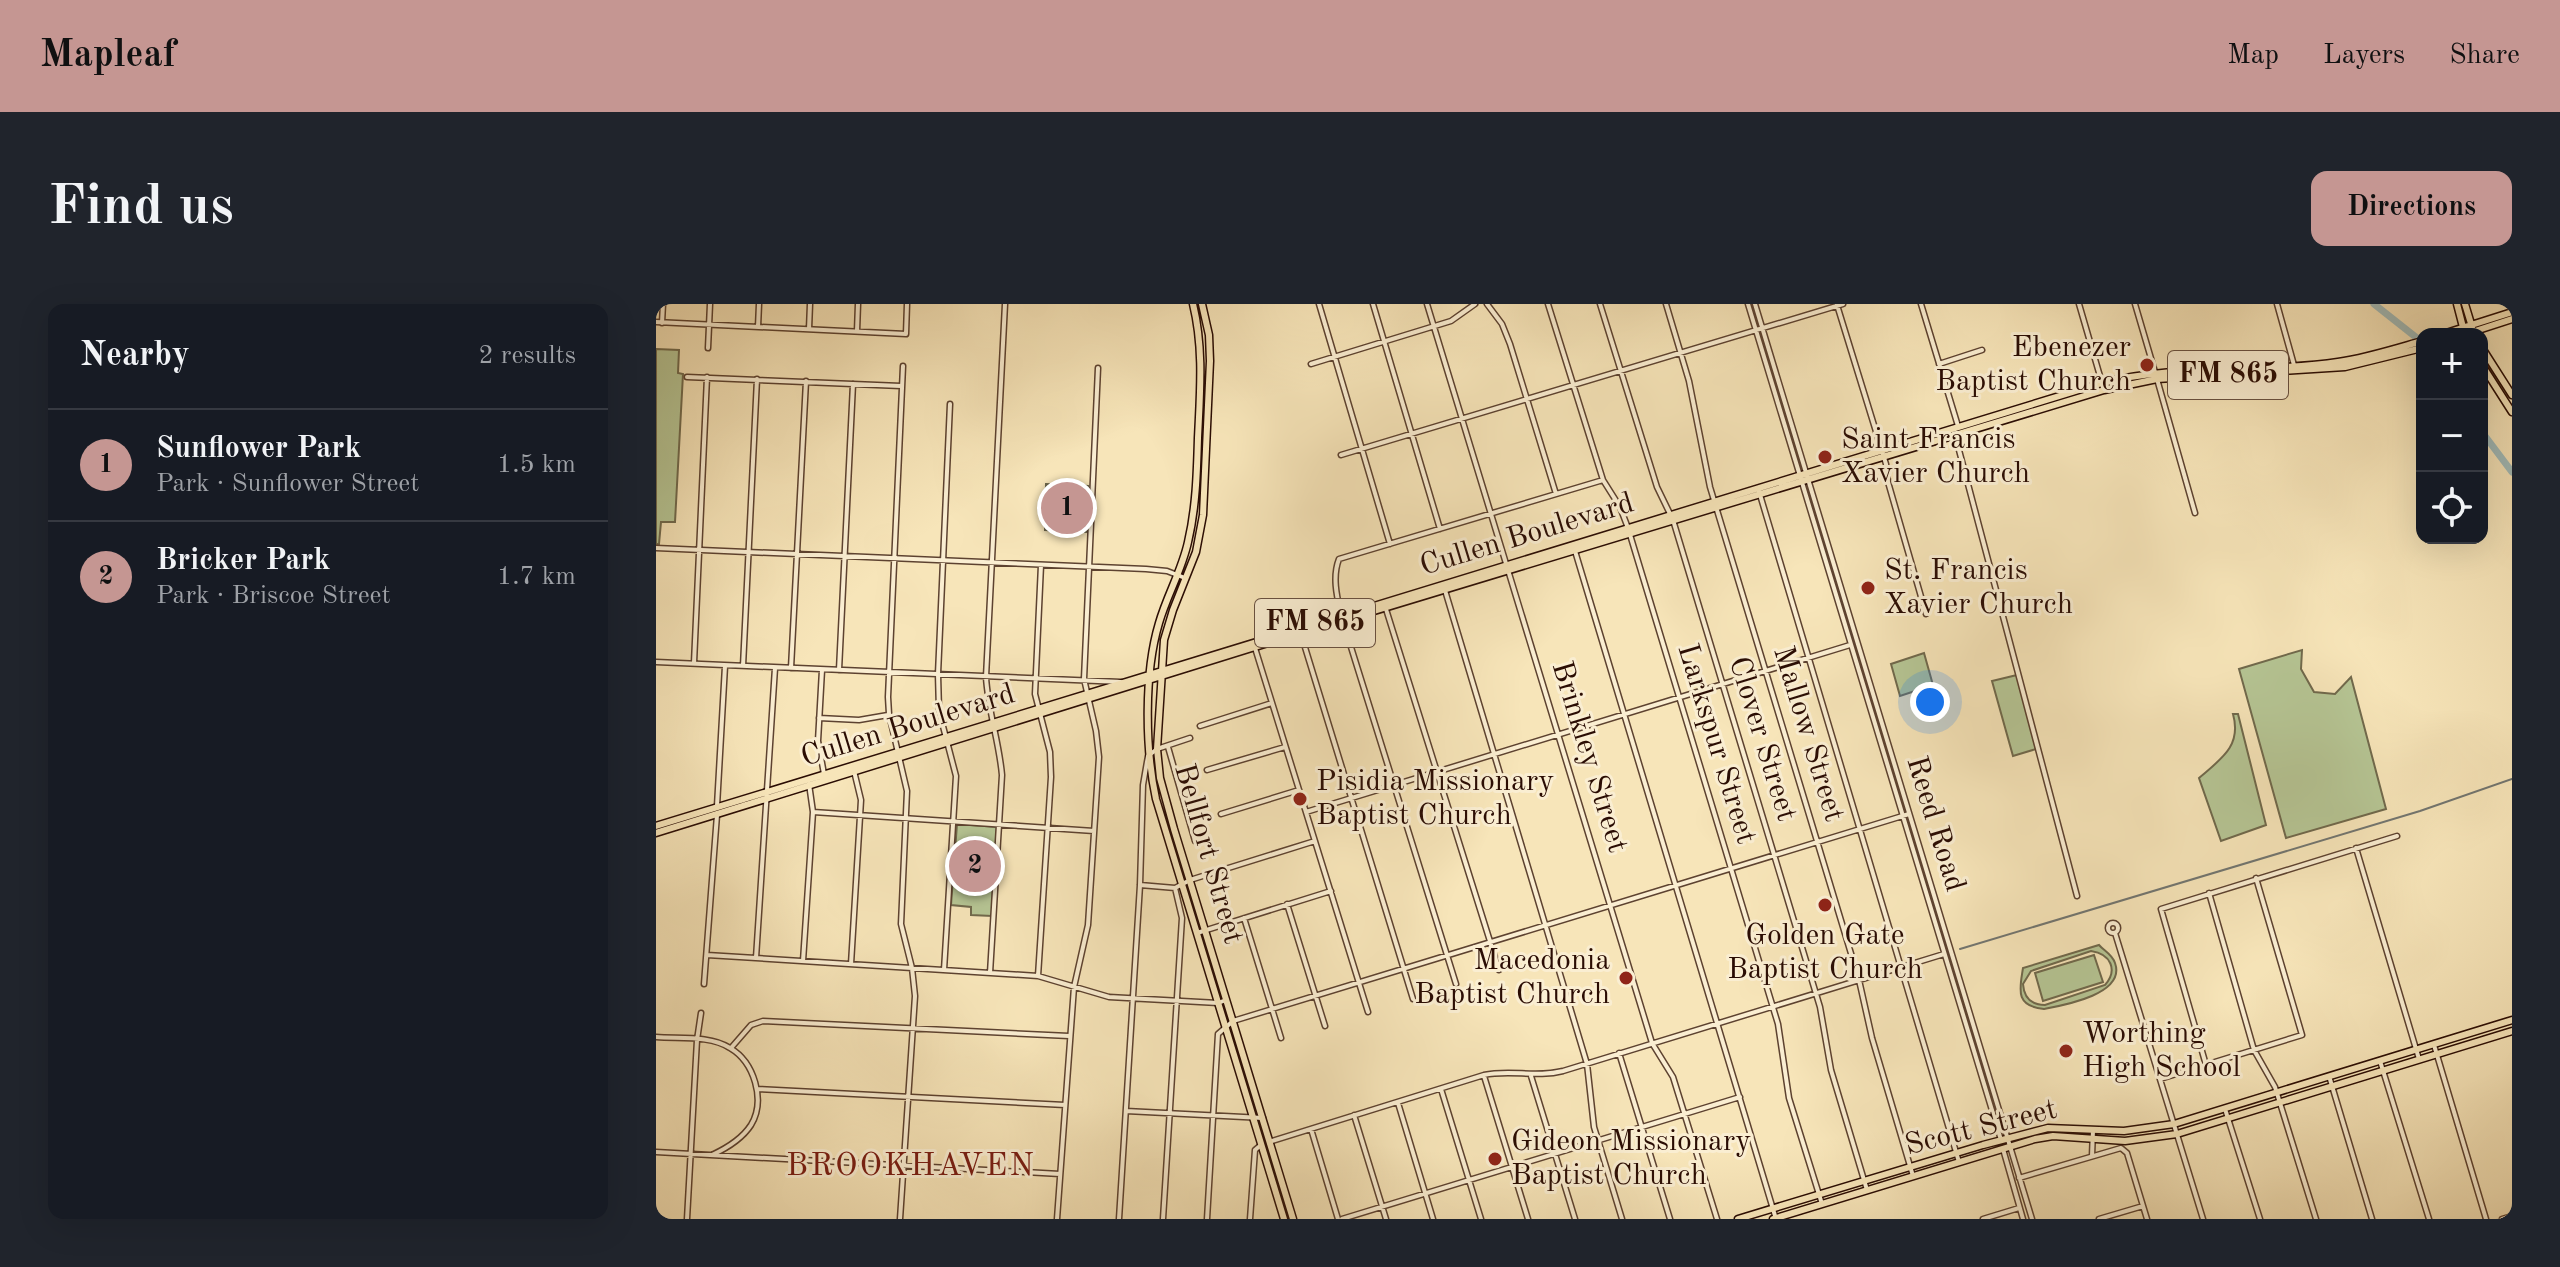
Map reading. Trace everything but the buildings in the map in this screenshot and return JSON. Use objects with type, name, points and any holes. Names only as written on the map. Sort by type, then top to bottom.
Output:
[{"type":"main road","name":"Bellfort Street","points":[[1193,304],[1201,351],[1194,515],[1187,547],[1164,606],[1154,644],[1148,756],[1170,830],[1190,880],[1293,1219]]},
{"type":"main road","name":"Bellfort Street","points":[[1156,779],[1164,640],[1196,552],[1203,515],[1210,350],[1202,304]]},
{"type":"main road","points":[[2457,304],[2468,328]]},
{"type":"main road","points":[[2465,304],[2469,328]]},
{"type":"main road","points":[[2476,328],[2512,312]]},
{"type":"main road","points":[[2480,328],[2512,319]]},
{"type":"main road","name":"Cullen Boulevard","points":[[2390,354],[2416,343]]},
{"type":"main road","name":"Cullen Boulevard","points":[[2156,376],[2192,377],[2253,370],[2345,367],[2416,349]]},
{"type":"main road","points":[[1201,351],[1210,350]]},
{"type":"main road","points":[[2488,358],[2512,395]]},
{"type":"main road","points":[[2192,377],[2212,372],[2213,369]]},
{"type":"main road","name":"Cullen Boulevard","points":[[1882,454],[1955,435],[2103,386],[2213,369],[2253,370]]},
{"type":"main road","points":[[2488,375],[2512,412]]},
{"type":"main road","points":[[2499,394],[2507,388]]},
{"type":"main road","points":[[1199,405],[1209,406]]},
{"type":"main road","name":"Cullen Boulevard","points":[[1087,696],[1122,682],[1161,674],[1882,454],[1958,427],[2012,414]]},
{"type":"main road","points":[[1197,460],[1206,460]]},
{"type":"main road","points":[[1194,515],[1203,515]]},
{"type":"main road","points":[[1164,606],[1173,610]]},
{"type":"main road","name":"Cullen Boulevard","points":[[656,826],[767,795],[1150,676]]},
{"type":"main road","name":"Cullen Boulevard","points":[[656,833],[717,810]]},
{"type":"main road","name":"Bellfort Street","points":[[1170,830],[1178,886],[1197,933],[1284,1219]]},
{"type":"main road","name":"Scott Street","points":[[1775,1219],[1959,1162],[2048,1128],[2124,1131],[2174,1124],[2512,1020]]},
{"type":"main road","points":[[2474,1031],[2477,1041]]},
{"type":"main road","name":"Scott Street","points":[[1738,1219],[1956,1153],[2005,1143],[2053,1136],[2125,1141],[2177,1134],[2512,1031]]},
{"type":"main road","points":[[1239,1070],[1247,1067]]},
{"type":"main road","points":[[1275,1189],[1283,1186]]},
{"type":"street","points":[[663,304],[659,322],[906,334],[907,304]]},
{"type":"street","points":[[708,348],[710,304]]},
{"type":"street","points":[[758,327],[759,304]]},
{"type":"street","points":[[809,329],[810,304]]},
{"type":"street","points":[[857,331],[858,304]]},
{"type":"street","points":[[990,973],[1002,775],[987,701],[986,677],[1005,304]]},
{"type":"street","points":[[1319,304],[1390,544]]},
{"type":"street","points":[[1373,304],[1440,529]]},
{"type":"street","name":"Brinkley Street","points":[[1427,304],[1652,1043],[1673,1077],[1717,1219]]},
{"type":"street","points":[[1311,364],[1458,318],[1475,304]]},
{"type":"street","points":[[1487,304],[1502,324],[1556,494]]},
{"type":"street","name":"Larkspur Street","points":[[1548,304],[1603,480],[1620,507],[1629,530],[1778,1024],[1789,1098],[1822,1204]]},
{"type":"street","name":"Clover Street","points":[[1600,304],[1657,487],[1672,517],[1816,993],[1831,1070],[1867,1190]]},
{"type":"street","name":"Mallow Street","points":[[1666,304],[1681,353],[1716,504],[1859,980],[1872,1038],[1913,1176]]},
{"type":"street","name":"Reed Road","points":[[1748,304],[1759,330],[1902,816],[1920,863],[2005,1143],[2023,1219]]},
{"type":"street","name":"Reed Road","points":[[1755,304],[1759,330]]},
{"type":"street","points":[[1921,304],[1958,427],[1955,435],[2077,896]]},
{"type":"street","points":[[2079,304],[2103,386]]},
{"type":"street","points":[[2135,304],[2195,513]]},
{"type":"street","points":[[2277,304],[2294,368]]},
{"type":"street","points":[[1341,455],[1839,305],[1926,614]]},
{"type":"street","points":[[1939,364],[1982,350]]},
{"type":"street","points":[[900,1219],[915,996],[901,924],[907,791],[889,714],[903,366]]},
{"type":"street","points":[[1057,1219],[1074,987],[1088,925],[1099,757],[1084,679],[1098,368]]},
{"type":"street","points":[[687,377],[902,386]]},
{"type":"street","points":[[694,663],[707,377]]},
{"type":"street","points":[[743,666],[757,379]]},
{"type":"street","points":[[791,668],[806,381]]},
{"type":"street","points":[[839,670],[853,384]]},
{"type":"street","points":[[944,970],[956,776],[939,711],[938,674],[950,404]]},
{"type":"street","points":[[1456,984],[1342,618],[1335,582],[1339,559],[1603,480]]},
{"type":"street","points":[[1759,491],[1959,1162]]},
{"type":"street","name":"Reed Road","points":[[1822,539],[1872,691],[1909,814],[1920,863]]},
{"type":"street","points":[[656,548],[1089,566],[1152,570],[1185,578]]},
{"type":"street","points":[[1574,548],[1775,1219]]},
{"type":"street","points":[[1038,976],[1051,777],[1050,752],[1035,679],[1041,564]]},
{"type":"street","points":[[1444,587],[1587,1064],[1597,1140],[1622,1219]]},
{"type":"street","points":[[1835,593],[1841,591]]},
{"type":"street","points":[[1385,605],[1499,970]]},
{"type":"street","points":[[1300,631],[1413,999]]},
{"type":"street","points":[[1306,812],[1857,642]]},
{"type":"street","points":[[1254,644],[1368,1012]]},
{"type":"street","points":[[656,662],[1122,682]]},
{"type":"street","points":[[704,984],[725,666]]},
{"type":"street","points":[[756,958],[775,668]]},
{"type":"street","points":[[822,669],[818,741],[825,777]]},
{"type":"street","points":[[1865,693],[1872,691]]},
{"type":"street","points":[[1200,726],[1272,703]]},
{"type":"street","points":[[819,718],[859,720],[889,714]]},
{"type":"street","points":[[1877,733],[1884,732]]},
{"type":"street","points":[[1119,1219],[1140,885],[1143,785],[1148,756],[1157,749],[1190,738]]},
{"type":"street","points":[[1168,747],[1195,841]]},
{"type":"street","points":[[1207,770],[1285,747]]},
{"type":"street","points":[[851,964],[861,800],[853,768]]},
{"type":"street","points":[[1890,774],[1896,772]]},
{"type":"street","points":[[1143,785],[1156,779]]},
{"type":"street","points":[[803,961],[813,812],[809,782]]},
{"type":"street","points":[[1221,814],[1299,790]]},
{"type":"street","points":[[813,812],[1095,831]]},
{"type":"street","points":[[1207,1219],[1218,1034],[1233,1021],[1909,814]]},
{"type":"street","points":[[2206,1065],[2161,909],[2397,836]]},
{"type":"street","points":[[1140,885],[1178,886],[1315,841]]},
{"type":"street","points":[[2356,848],[2419,1059]]},
{"type":"street","points":[[2160,1079],[2302,1035],[2256,878]]},
{"type":"street","points":[[1163,1219],[1182,918],[1178,886]]},
{"type":"street","points":[[1197,933],[1331,891]]},
{"type":"street","points":[[2209,893],[2254,1050],[2277,1093],[2316,1219]]},
{"type":"street","points":[[1287,904],[1325,1026]]},
{"type":"street","points":[[1244,917],[1281,1038]]},
{"type":"street","points":[[2115,933],[2203,1219]]},
{"type":"street","points":[[1250,1219],[1254,1154],[1255,1148],[1261,1145],[1484,1075],[1502,1072],[1531,1075],[1554,1073],[1587,1064],[1947,952]]},
{"type":"street","points":[[707,955],[1038,976],[1092,994],[1218,1003],[1226,1000]]},
{"type":"street","points":[[687,1219],[701,1013]]},
{"type":"street","points":[[731,1048],[751,1025],[763,1021],[1070,1036]]},
{"type":"street","points":[[656,1037],[716,1042],[731,1048],[749,1068],[757,1089],[752,1124],[738,1140],[710,1156]]},
{"type":"street","points":[[2433,1044],[2486,1219]]},
{"type":"street","points":[[1619,1053],[1670,1219]]},
{"type":"street","points":[[2380,1061],[2429,1219]]},
{"type":"street","points":[[1484,1075],[1528,1219]]},
{"type":"street","points":[[1531,1075],[1575,1219]]},
{"type":"street","points":[[2329,1076],[2372,1219]]},
{"type":"street","points":[[757,1089],[1065,1105]]},
{"type":"street","points":[[1441,1089],[1481,1219]]},
{"type":"street","points":[[1311,1129],[1340,1219],[1740,1097]]},
{"type":"street","points":[[1397,1102],[1433,1219]]},
{"type":"street","points":[[2225,1109],[2260,1219]]},
{"type":"street","points":[[1126,1111],[1263,1118]]},
{"type":"street","points":[[1354,1115],[1386,1219]]},
{"type":"street","points":[[2092,1156],[2093,1129]]},
{"type":"street","name":"Reed Road","points":[[2005,1143],[2032,1219]]},
{"type":"street","points":[[2019,1178],[2123,1149],[2127,1153],[2147,1219]]},
{"type":"street","points":[[656,1152],[1060,1174]]},
{"type":"street","points":[[1983,1219],[2028,1205]]},
{"type":"street","points":[[2099,1219],[2143,1206]]},
{"type":"street","points":[[2502,1219],[2512,1216]]},
{"type":"green space","points":[[656,349],[679,350],[678,373],[683,374],[675,522],[661,522],[659,544],[656,544]]},
{"type":"green space","points":[[1046,484],[1088,486],[1087,532],[1045,530]]},
{"type":"green space","points":[[2302,650],[2301,669],[2314,692],[2335,694],[2351,677],[2386,809],[2286,838],[2239,669]]},
{"type":"green space","points":[[1924,653],[1933,685],[1900,696],[1891,664]]},
{"type":"green space","points":[[2017,675],[2036,749],[2013,756],[1992,681]]},
{"type":"green space","points":[[2233,714],[2238,714],[2266,825],[2221,841],[2199,778],[2228,751],[2235,735]]},
{"type":"green space","points":[[957,824],[998,827],[992,916],[971,915],[971,907],[951,905]]},
{"type":"green space","points":[[2099,945],[2114,960],[2116,974],[2112,983],[2092,996],[2044,1009],[2023,1000],[2020,989],[2023,968]],"holes":[[[2091,951],[2108,959],[2112,968],[2105,985],[2045,1005],[2036,1004],[2027,997],[2023,984],[2031,971]]]},
{"type":"green space","points":[[2094,955],[2103,982],[2043,1001],[2035,973]]},
{"type":"waterway","points":[[2374,304],[2416,337]]},
{"type":"waterway","points":[[2488,440],[2512,472]]},
{"type":"waterway","points":[[1960,949],[2420,811],[2512,779]]},
{"type":"place","name":"Ebenezer Baptist Church","points":[[2147,365]]},
{"type":"place","name":"Saint Francis Xavier Church","points":[[1825,457]]},
{"type":"place","name":"Sunflower Park","points":[[1067,508]]},
{"type":"place","name":"St. Francis Xavier Church","points":[[1868,588]]},
{"type":"place","name":"Pisidia Missionary Baptist Church","points":[[1300,799]]},
{"type":"place","name":"Bricker Park","points":[[975,866]]},
{"type":"place","name":"Golden Gate Baptist Church","points":[[1825,905]]},
{"type":"place","name":"Macedonia Baptist Church","points":[[1626,978]]},
{"type":"place","name":"Worthing High School","points":[[2066,1051]]},
{"type":"place","name":"Gideon Missionary Baptist Church","points":[[1495,1159]]},
{"type":"district","name":"BROOKHAVEN","points":[[911,1167]]}]
